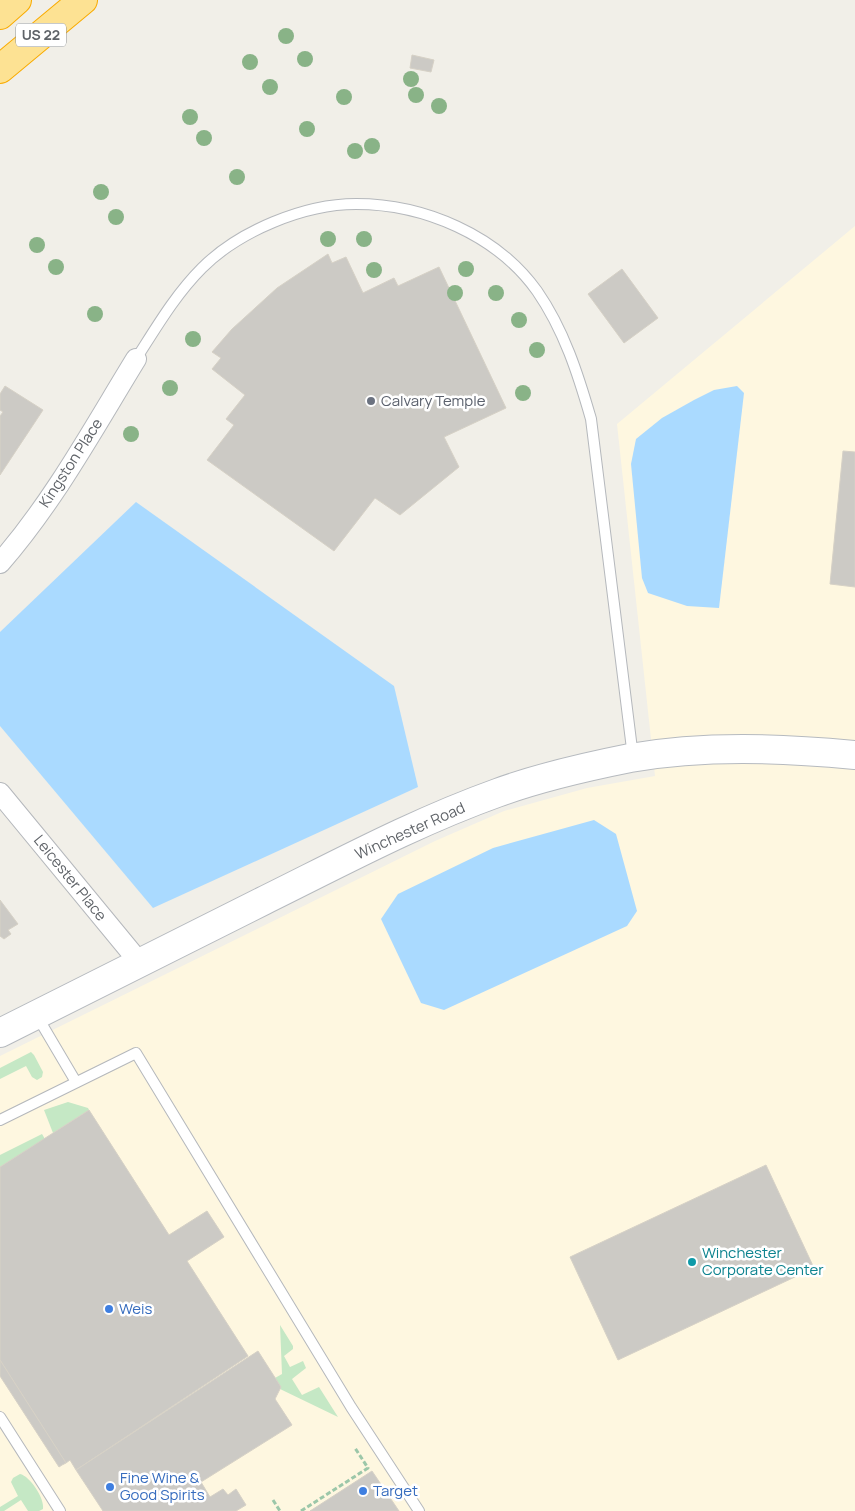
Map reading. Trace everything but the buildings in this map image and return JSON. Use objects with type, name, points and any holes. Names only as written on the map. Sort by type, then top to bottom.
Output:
[{"type":"highway","name":"US 22","points":[[0,15],[17,0]]},
{"type":"highway","name":"US 22","points":[[0,70],[83,0]]},
{"type":"street","name":"Kingston Place","points":[[0,563],[64,477],[136,359]]},
{"type":"street","name":"Winchester Road","points":[[0,1033],[389,839],[498,792],[549,776],[633,758],[679,752],[780,749],[855,755]]},
{"type":"street","name":"Leicester Place","points":[[0,793],[140,964]]},
{"type":"lane","points":[[136,359],[177,296],[203,267],[234,243],[261,228],[290,216],[320,208],[355,204],[413,211],[448,222],[481,240],[510,262],[536,290],[556,322],[577,370],[591,419],[633,758]]},
{"type":"lane","points":[[36,1015],[76,1082]]},
{"type":"lane","points":[[0,1120],[136,1053],[351,1407],[419,1511]]},
{"type":"lane","points":[[0,1417],[60,1511]]},
{"type":"path","points":[[301,1511],[368,1468],[355,1448]]},
{"type":"path","points":[[273,1500],[280,1511]]},
{"type":"shaded area","points":[[855,226],[855,1511],[0,1511],[0,1056],[435,841],[504,811],[587,788],[655,776],[617,424]]},
{"type":"green space","points":[[31,1052],[43,1072],[42,1077],[37,1080],[32,1077],[26,1066],[0,1079],[0,1068]]},
{"type":"green space","points":[[68,1102],[88,1108],[89,1110],[53,1133],[44,1110]]},
{"type":"green space","points":[[42,1134],[45,1139],[0,1167],[0,1155]]},
{"type":"green space","points":[[280,1325],[293,1346],[293,1349],[284,1356],[290,1367],[303,1361],[306,1368],[292,1379],[302,1395],[319,1387],[338,1417],[280,1389],[281,1387],[275,1378],[282,1374]]},
{"type":"green space","points":[[20,1474],[28,1479],[36,1489],[42,1500],[43,1509],[28,1511],[21,1500],[4,1511],[0,1511],[0,1507],[18,1496],[11,1482],[13,1478]]},
{"type":"water","points":[[737,386],[744,393],[719,608],[687,606],[648,593],[642,578],[631,464],[636,439],[662,418],[694,400],[714,390]]},
{"type":"water","points":[[136,502],[394,686],[418,787],[153,908],[0,726],[0,632]]},
{"type":"water","points":[[594,820],[616,834],[637,911],[627,926],[444,1010],[421,1003],[381,919],[398,894],[493,848]]},
{"type":"place","name":"Calvary Temple","points":[[371,401]]},
{"type":"place","name":"Winchester Corporate Center","points":[[692,1262]]},
{"type":"place","name":"Weis","points":[[109,1309]]},
{"type":"place","name":"Fine Wine & Good Spirits","points":[[110,1487]]},
{"type":"place","name":"Target","points":[[363,1491]]}]
